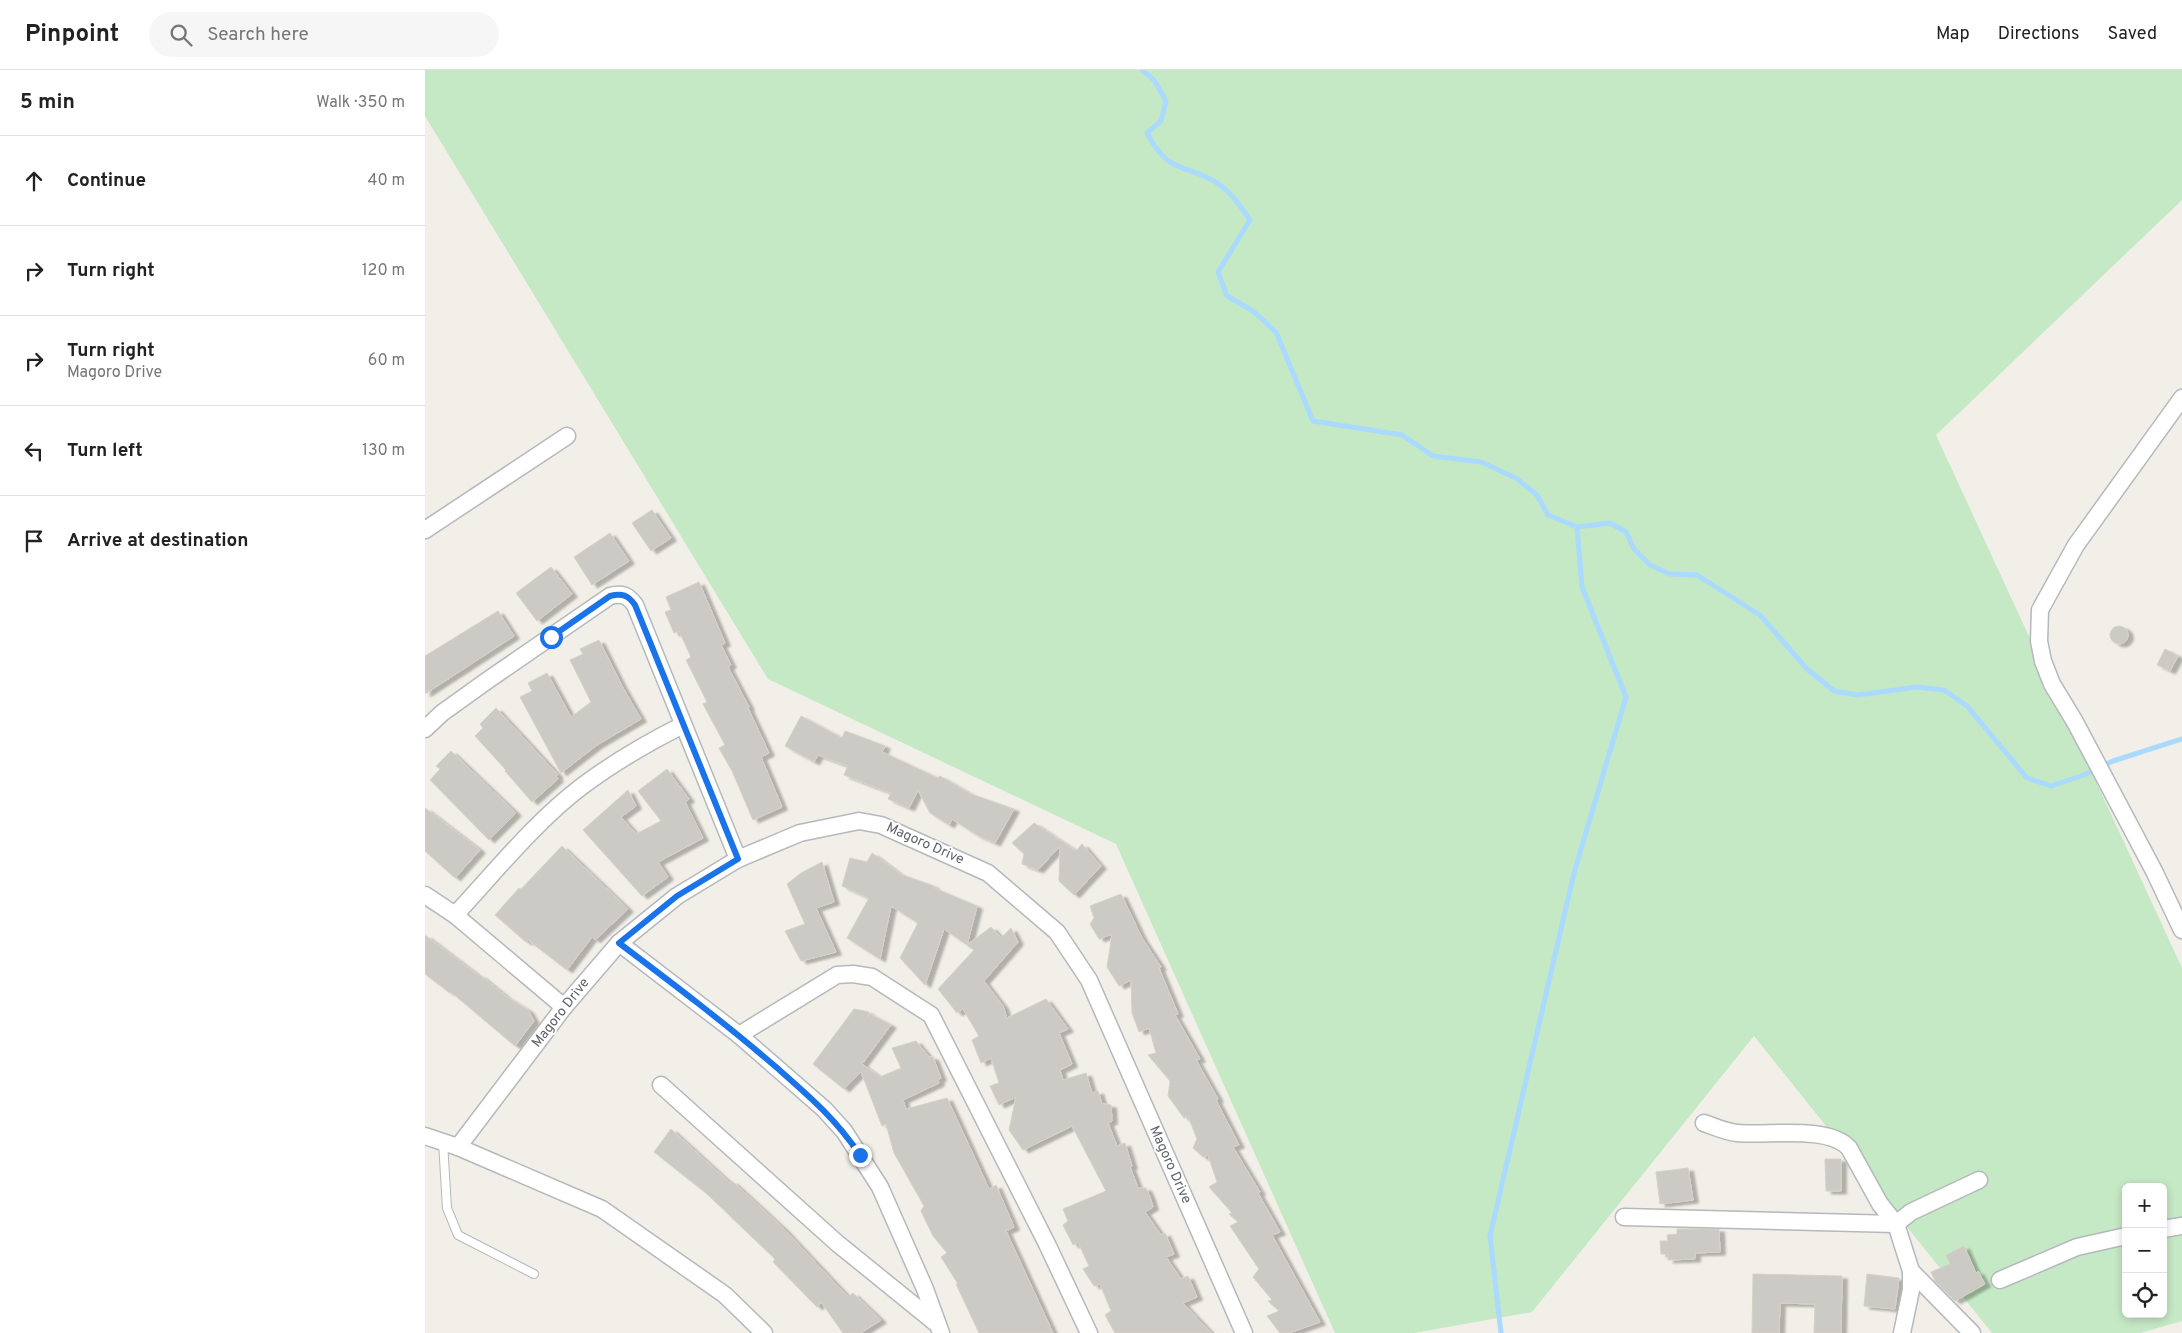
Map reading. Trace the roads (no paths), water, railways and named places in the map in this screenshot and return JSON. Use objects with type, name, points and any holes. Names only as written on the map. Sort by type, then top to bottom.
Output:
[{"type":"street","points":[[2182,398],[2077,545],[2040,610],[2039,641],[2043,661],[2052,684],[2108,785],[2182,930]]},
{"type":"street","points":[[425,530],[567,436]]},
{"type":"street","points":[[425,729],[442,713],[488,680],[610,596],[621,594],[630,598],[635,605],[738,859]]},
{"type":"street","points":[[455,916],[525,839],[580,788],[631,753],[683,725]]},
{"type":"street","name":"Magoro Drive","points":[[451,1145],[619,943],[677,896],[738,859],[800,833],[859,822],[881,825],[988,873],[1057,932],[1089,980],[1244,1333]]},
{"type":"street","points":[[425,895],[455,916],[564,1007]]},
{"type":"street","points":[[619,943],[739,1035],[824,1109],[844,1131],[880,1187],[925,1289],[939,1329]]},
{"type":"street","points":[[739,1035],[837,975],[853,974],[872,978],[931,1015],[1047,1244],[1089,1333]]},
{"type":"street","points":[[661,1085],[837,1243],[939,1329]]},
{"type":"street","points":[[1704,1123],[1737,1133],[1826,1136],[1842,1141],[1849,1148],[1880,1204],[1895,1224],[1911,1271],[1911,1290],[1901,1333]]},
{"type":"street","points":[[426,1138],[451,1145],[602,1209],[725,1295],[764,1333]]},
{"type":"street","points":[[1624,1217],[1895,1224],[1911,1212],[1979,1180]]},
{"type":"street","points":[[2167,1228],[2182,1226]]},
{"type":"street","points":[[2000,1280],[2077,1247],[2122,1237]]},
{"type":"street","points":[[1911,1271],[1972,1333]]},
{"type":"lane","points":[[451,1145],[447,1208],[458,1236],[534,1274]]},
{"type":"waterway","points":[[1142,70],[1154,80],[1166,101],[1161,121],[1147,133],[1154,146],[1168,161],[1212,180],[1224,188],[1250,220],[1218,272],[1227,296],[1253,311],[1276,332],[1313,421],[1402,435],[1433,456],[1481,462],[1516,478],[1537,495],[1548,515],[1577,527],[1610,523],[1626,532],[1634,549],[1650,565],[1670,574],[1697,575],[1760,615],[1807,669],[1834,691],[1858,695],[1917,687],[1944,690],[1967,706],[2027,778],[2051,786],[2084,775],[2113,761],[2182,739]]},
{"type":"waterway","points":[[1501,1333],[1490,1236],[1574,873],[1626,697],[1582,587],[1577,527]]}]
